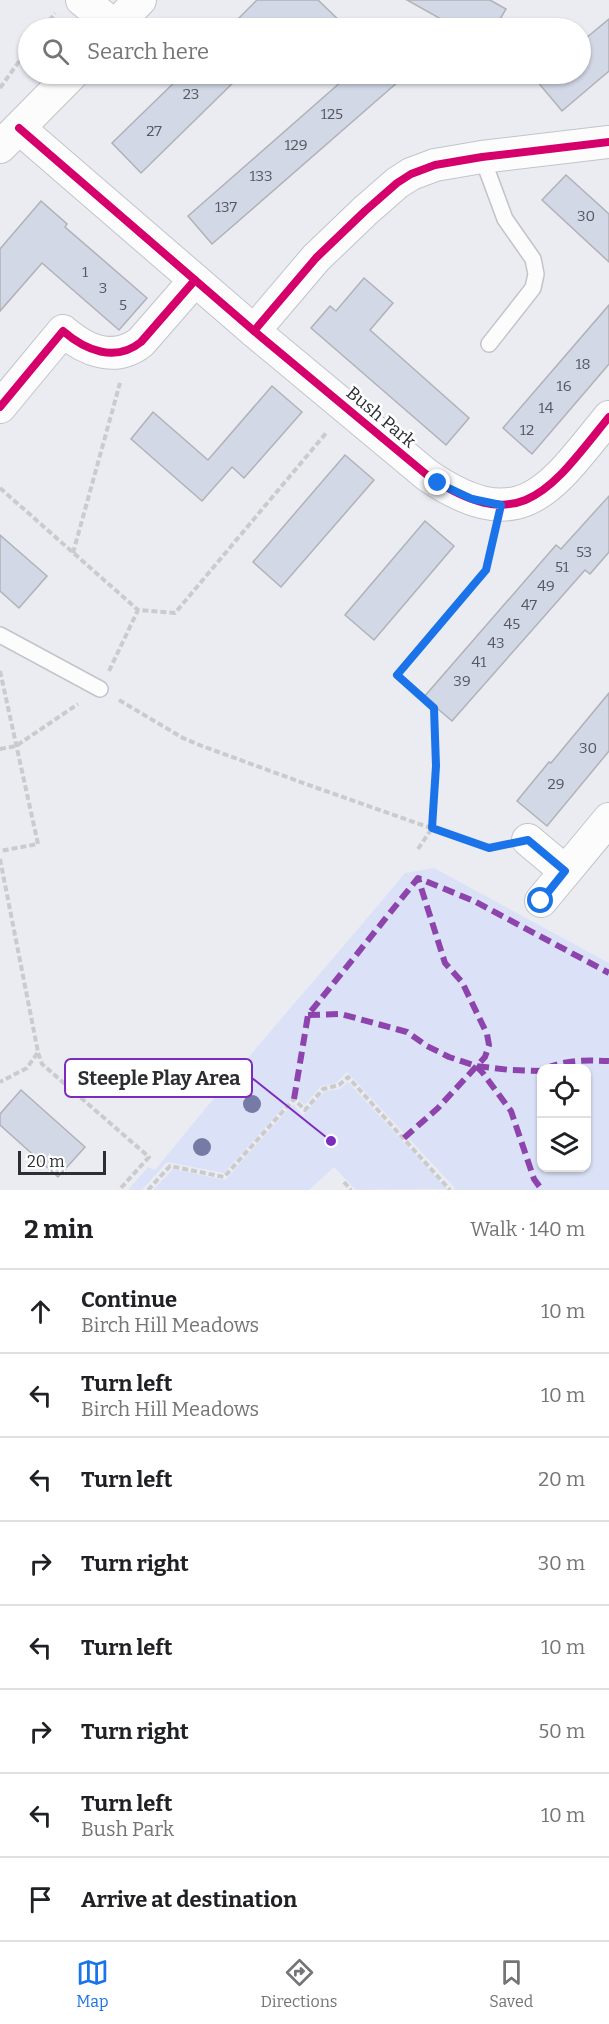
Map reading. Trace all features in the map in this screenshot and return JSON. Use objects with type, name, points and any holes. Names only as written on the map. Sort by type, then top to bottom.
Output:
[{"type":"street","points":[[82,0],[103,18]]},
{"type":"street","points":[[123,18],[140,0]]},
{"type":"street","points":[[9,138],[62,84]]},
{"type":"street","name":"Bush Park","points":[[9,138],[195,280],[438,483],[472,499],[501,505],[526,501],[554,483],[609,417]]},
{"type":"street","points":[[254,331],[316,258],[364,211],[411,174],[435,165],[482,157],[609,142]]},
{"type":"street","points":[[0,406],[63,331],[77,342],[94,350],[110,353],[130,349],[141,342],[195,280]]},
{"type":"street","points":[[541,901],[609,819]]},
{"type":"street","points":[[528,840],[565,871]]},
{"type":"lane","points":[[482,157],[505,219],[533,260],[536,274],[533,288],[489,344]]},
{"type":"lane","points":[[0,635],[100,689]]},
{"type":"path","points":[[0,88],[18,63]]},
{"type":"path","points":[[73,553],[130,349]]},
{"type":"path","points":[[0,488],[138,610],[175,613],[346,408]]},
{"type":"path","points":[[418,849],[432,828],[436,766],[434,708],[397,675],[486,570],[501,505]]},
{"type":"path","points":[[0,749],[16,746],[100,689],[138,610]]},
{"type":"path","points":[[0,671],[38,844],[0,851]]},
{"type":"path","points":[[100,689],[193,742],[317,788],[489,848],[528,840]]},
{"type":"path","points":[[0,859],[42,1064],[149,1157],[119,1190]]},
{"type":"path","points":[[0,1082],[27,1068],[38,1052]]},
{"type":"path","points":[[148,1190],[170,1166],[224,1177],[294,1099],[305,1110],[323,1089],[339,1085],[348,1077],[450,1190]]},
{"type":"path","points":[[344,1182],[351,1190]]},
{"type":"shaded area","points":[[434,868],[609,963],[609,1190],[454,1190],[455,1188],[347,1072],[336,1083],[321,1086],[305,1105],[294,1096],[224,1173],[167,1162],[142,1190],[128,1190],[148,1167],[155,1170],[405,873]]},
{"type":"shaded area","points":[[348,1082],[447,1189],[356,1190],[334,1167],[309,1190],[153,1190],[173,1169],[225,1180],[293,1104],[303,1115],[325,1091],[340,1089]]},
{"type":"building","points":[[257,0],[318,0],[337,18],[239,18]]},
{"type":"building","points":[[407,0],[490,0],[506,9],[501,18],[439,18]]},
{"type":"building","points":[[609,19],[609,71],[562,111],[539,84],[591,84],[591,34]]},
{"type":"building","points":[[173,84],[232,84],[141,173],[112,143]]},
{"type":"building","points":[[339,84],[396,84],[212,244],[188,216]]},
{"type":"building","points":[[566,175],[609,214],[609,262],[542,200]]},
{"type":"building","points":[[41,201],[67,224],[65,227],[147,298],[119,330],[42,263],[0,311],[0,249]]},
{"type":"building","points":[[364,278],[393,303],[370,330],[469,418],[446,445],[311,328],[330,306],[336,311]]},
{"type":"building","points":[[609,305],[609,364],[532,454],[503,428]]},
{"type":"building","points":[[272,386],[302,412],[244,478],[232,467],[202,501],[131,439],[153,412],[208,460]]},
{"type":"building","points":[[345,455],[374,480],[281,587],[253,562]]},
{"type":"building","points":[[609,496],[609,552],[590,574],[585,570],[452,721],[424,697],[556,545],[561,549]]},
{"type":"building","points":[[425,521],[454,546],[374,640],[345,615]]},
{"type":"building","points":[[0,535],[47,576],[19,608],[0,591]]},
{"type":"building","points":[[609,693],[609,751],[547,826],[517,801]]},
{"type":"building","points":[[21,1090],[85,1147],[58,1177],[0,1125],[0,1114]]},
{"type":"marked path","points":[[294,1099],[308,1015],[418,878],[474,901],[609,973]]},
{"type":"marked path","points":[[404,1138],[438,1108],[485,1057],[489,1045],[487,1034],[462,982],[445,963],[418,878]]},
{"type":"marked path","points":[[308,1015],[341,1014],[407,1032],[427,1046],[449,1057],[476,1066],[537,1071]]},
{"type":"marked path","points":[[558,1064],[577,1061],[609,1061]]},
{"type":"marked path","points":[[476,1066],[511,1111],[534,1179],[542,1190]]},
{"type":"cycle path","points":[[19,128],[254,331],[427,475],[460,494],[487,503],[511,504],[532,497],[551,484],[609,417]]},
{"type":"cycle path","points":[[254,331],[316,258],[365,211],[411,174],[435,165],[482,157],[609,142]]},
{"type":"cycle path","points":[[0,407],[63,331],[81,344],[100,352],[121,352],[141,342],[195,280]]},
{"type":"place","name":"Steeple Play Area","points":[[331,1141]]},
{"type":"route","points":[[438,483],[472,499],[501,505],[486,570],[397,675],[434,708],[436,766],[432,828],[489,848],[528,840],[565,871],[541,901]]}]
